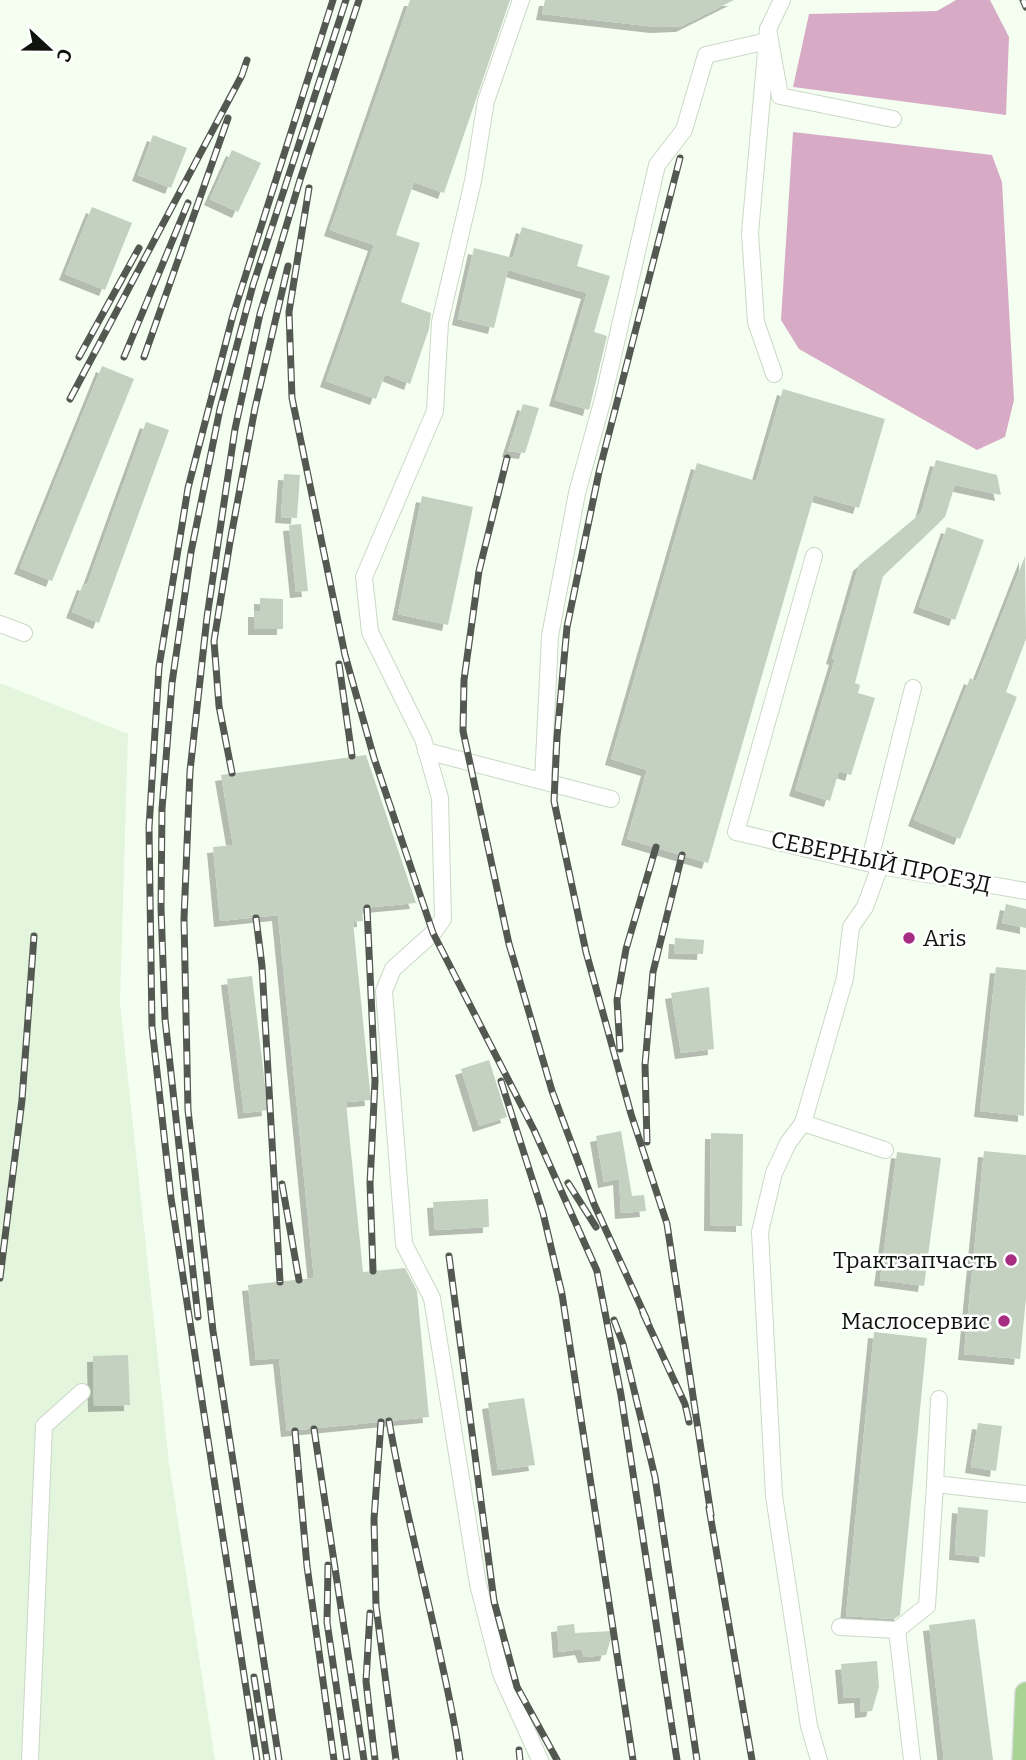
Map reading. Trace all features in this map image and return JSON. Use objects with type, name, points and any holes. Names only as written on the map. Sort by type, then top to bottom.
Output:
[{"type":"main road","points":[[1023,1760],[1026,1693]]},
{"type":"street","points":[[521,0],[486,101],[473,181],[440,322],[435,411],[364,576],[370,632],[423,738],[440,798],[443,919],[433,933],[393,969],[384,991],[404,1244],[432,1298],[478,1584],[500,1674],[533,1752],[540,1760]]},
{"type":"street","points":[[774,374],[756,322],[750,233],[767,35],[782,0]]},
{"type":"street","points":[[543,781],[550,636],[577,493],[603,398],[657,165],[684,130],[706,55],[767,35]]},
{"type":"street","points":[[767,35],[780,96],[893,119]]},
{"type":"street","name":"СЕВЕРНЫЙ ПРОЕЗД","points":[[814,556],[736,832],[875,865],[1026,891]]},
{"type":"street","points":[[0,624],[24,633]]},
{"type":"street","points":[[819,1760],[809,1726],[774,1496],[760,1232],[774,1173],[788,1143],[803,1123],[845,978],[851,927],[865,907],[913,688]]},
{"type":"street","points":[[426,751],[611,799]]},
{"type":"street","points":[[803,1123],[885,1150]]},
{"type":"street","points":[[30,1760],[44,1426],[82,1392]]},
{"type":"street","points":[[840,1627],[897,1630],[928,1606],[939,1399]]},
{"type":"street","points":[[935,1484],[1026,1494]]},
{"type":"street","points":[[897,1630],[912,1760]]},
{"type":"shaded area","points":[[956,0],[990,0],[1009,37],[1006,115],[793,87],[809,14],[937,11]]},
{"type":"shaded area","points":[[793,132],[992,155],[1002,182],[1014,400],[1005,437],[977,450],[799,349],[781,320]]},
{"type":"shaded area","points":[[0,683],[128,734],[120,1003],[169,1463],[215,1760],[0,1760]]},
{"type":"building","points":[[410,0],[510,0],[444,193],[414,182],[396,235],[420,243],[401,302],[431,313],[429,329],[410,384],[385,374],[376,399],[326,381],[374,245],[330,230]]},
{"type":"building","points":[[545,0],[734,0],[682,26],[656,27],[542,14]]},
{"type":"building","points":[[153,135],[187,148],[171,188],[138,175]]},
{"type":"building","points":[[232,150],[261,163],[238,212],[210,199]]},
{"type":"building","points":[[92,207],[132,223],[105,290],[65,274]]},
{"type":"building","points":[[522,227],[583,245],[577,266],[610,276],[594,332],[607,336],[589,410],[555,400],[587,293],[508,270],[494,328],[458,319],[474,248],[513,258]]},
{"type":"building","points":[[102,366],[134,379],[52,581],[20,568]]},
{"type":"building","points":[[783,389],[885,419],[859,508],[814,495],[708,863],[627,839],[647,770],[611,759],[697,463],[756,481]]},
{"type":"building","points":[[523,404],[539,408],[525,453],[508,451]]},
{"type":"building","points":[[146,422],[169,430],[99,623],[72,612],[83,584],[87,585]]},
{"type":"building","points":[[936,460],[997,475],[1001,495],[955,485],[945,517],[883,576],[855,683],[860,685],[858,693],[875,698],[851,775],[839,771],[830,801],[795,790],[835,659],[832,658],[859,565],[921,513]]},
{"type":"building","points":[[284,474],[300,475],[297,518],[281,517]]},
{"type":"building","points":[[422,496],[473,507],[448,625],[398,614]]},
{"type":"building","points":[[301,524],[308,591],[296,592],[289,525]]},
{"type":"building","points":[[947,527],[984,540],[955,620],[919,607]]},
{"type":"building","points":[[1025,556],[1026,639],[1006,692],[1017,697],[960,839],[914,820],[970,678],[976,681]]},
{"type":"building","points":[[260,598],[283,599],[283,629],[254,629],[254,611],[260,611]]},
{"type":"building","points":[[366,755],[416,903],[362,908],[363,921],[353,922],[371,1100],[346,1102],[363,1272],[405,1268],[417,1291],[429,1417],[287,1431],[279,1358],[256,1360],[248,1285],[314,1278],[278,915],[220,921],[213,847],[233,845],[221,775]]},
{"type":"building","points":[[1006,904],[1026,909],[1026,928],[1002,923]]},
{"type":"building","points":[[675,938],[704,940],[703,954],[674,953]]},
{"type":"building","points":[[996,967],[1026,970],[1024,1116],[980,1111]]},
{"type":"building","points":[[252,976],[268,1110],[244,1113],[227,979]]},
{"type":"building","points":[[709,987],[714,1049],[681,1053],[671,993]]},
{"type":"building","points":[[489,1060],[507,1117],[479,1126],[461,1069]]},
{"type":"building","points":[[621,1131],[632,1196],[644,1195],[646,1211],[621,1213],[619,1179],[604,1182],[596,1136]]},
{"type":"building","points":[[711,1133],[743,1134],[742,1226],[710,1225]]},
{"type":"building","points":[[984,1151],[1026,1155],[1026,1298],[1020,1359],[964,1354]]},
{"type":"building","points":[[897,1152],[941,1158],[924,1286],[880,1280]]},
{"type":"building","points":[[488,1199],[489,1227],[435,1230],[433,1202]]},
{"type":"building","points":[[874,1332],[927,1338],[900,1615],[894,1619],[846,1616]]},
{"type":"building","points":[[128,1355],[130,1405],[94,1406],[93,1356]]},
{"type":"building","points":[[524,1398],[535,1465],[498,1470],[488,1403]]},
{"type":"building","points":[[978,1423],[1002,1426],[996,1471],[971,1467]]},
{"type":"building","points":[[958,1507],[988,1510],[985,1557],[955,1554]]},
{"type":"building","points":[[975,1619],[993,1760],[944,1760],[929,1625]]},
{"type":"building","points":[[574,1624],[575,1633],[613,1631],[606,1655],[584,1657],[581,1649],[559,1652],[557,1626]]},
{"type":"building","points":[[877,1661],[879,1687],[872,1711],[861,1712],[860,1697],[844,1698],[841,1664]]},
{"type":"railway","points":[[257,1760],[171,1198],[152,1027],[149,828],[159,667],[188,488],[233,315],[333,0]]},
{"type":"railway","points":[[198,1317],[165,1019],[161,907],[162,809],[172,683],[191,552],[220,409],[253,285],[346,0]]},
{"type":"railway","points":[[279,1760],[213,1331],[188,1110],[184,919],[190,771],[207,617],[235,429],[260,314],[300,180],[359,0]]},
{"type":"railway","points":[[1023,0],[1026,7]]},
{"type":"railway","points":[[70,399],[242,75],[247,60]]},
{"type":"railway","points":[[144,357],[228,118]]},
{"type":"railway","points":[[680,158],[599,472],[567,627],[554,801],[586,952],[631,1114],[667,1224],[711,1515]]},
{"type":"railway","points":[[309,188],[289,312],[292,398],[345,655],[374,758],[433,933],[534,1130],[597,1271],[621,1395],[677,1760]]},
{"type":"railway","points":[[124,357],[188,203]]},
{"type":"railway","points":[[79,357],[139,248]]},
{"type":"railway","points":[[232,773],[219,706],[214,641],[255,408],[288,266]]},
{"type":"railway","points":[[507,458],[479,571],[464,680],[463,731],[509,944],[552,1091],[594,1204],[647,1320]]},
{"type":"railway","points":[[339,664],[352,756]]},
{"type":"railway","points":[[620,1049],[617,1000],[626,949],[656,847]]},
{"type":"railway","points":[[647,1142],[645,1065],[653,972],[682,855]]},
{"type":"railway","points":[[367,908],[375,1081],[370,1183],[373,1271]]},
{"type":"railway","points":[[256,918],[262,966],[280,1282]]},
{"type":"railway","points":[[0,1278],[22,1100],[34,936]]},
{"type":"railway","points":[[501,1081],[543,1213],[562,1294],[633,1760]]},
{"type":"railway","points":[[568,1183],[596,1227]]},
{"type":"railway","points":[[282,1184],[299,1280]]},
{"type":"railway","points":[[449,1256],[494,1601],[517,1687],[557,1760]]},
{"type":"railway","points":[[643,1313],[685,1404],[689,1422]]},
{"type":"railway","points":[[614,1320],[623,1344],[655,1477],[697,1760]]},
{"type":"railway","points":[[389,1421],[450,1700],[460,1760]]},
{"type":"railway","points":[[381,1422],[374,1519],[376,1606],[396,1760]]},
{"type":"railway","points":[[314,1429],[364,1760]]},
{"type":"railway","points":[[295,1431],[307,1566],[334,1760]]},
{"type":"railway","points":[[709,1508],[752,1760]]},
{"type":"railway","points":[[328,1565],[327,1622],[347,1760]]},
{"type":"railway","points":[[370,1613],[366,1681],[375,1760]]},
{"type":"railway","points":[[254,1677],[267,1760]]},
{"type":"railway","points":[[519,1750],[520,1760]]},
{"type":"place","name":"Aris","points":[[909,938]]},
{"type":"place","name":"Трактзапчасть","points":[[1011,1260]]},
{"type":"place","name":"Маслосервис","points":[[1004,1321]]}]
